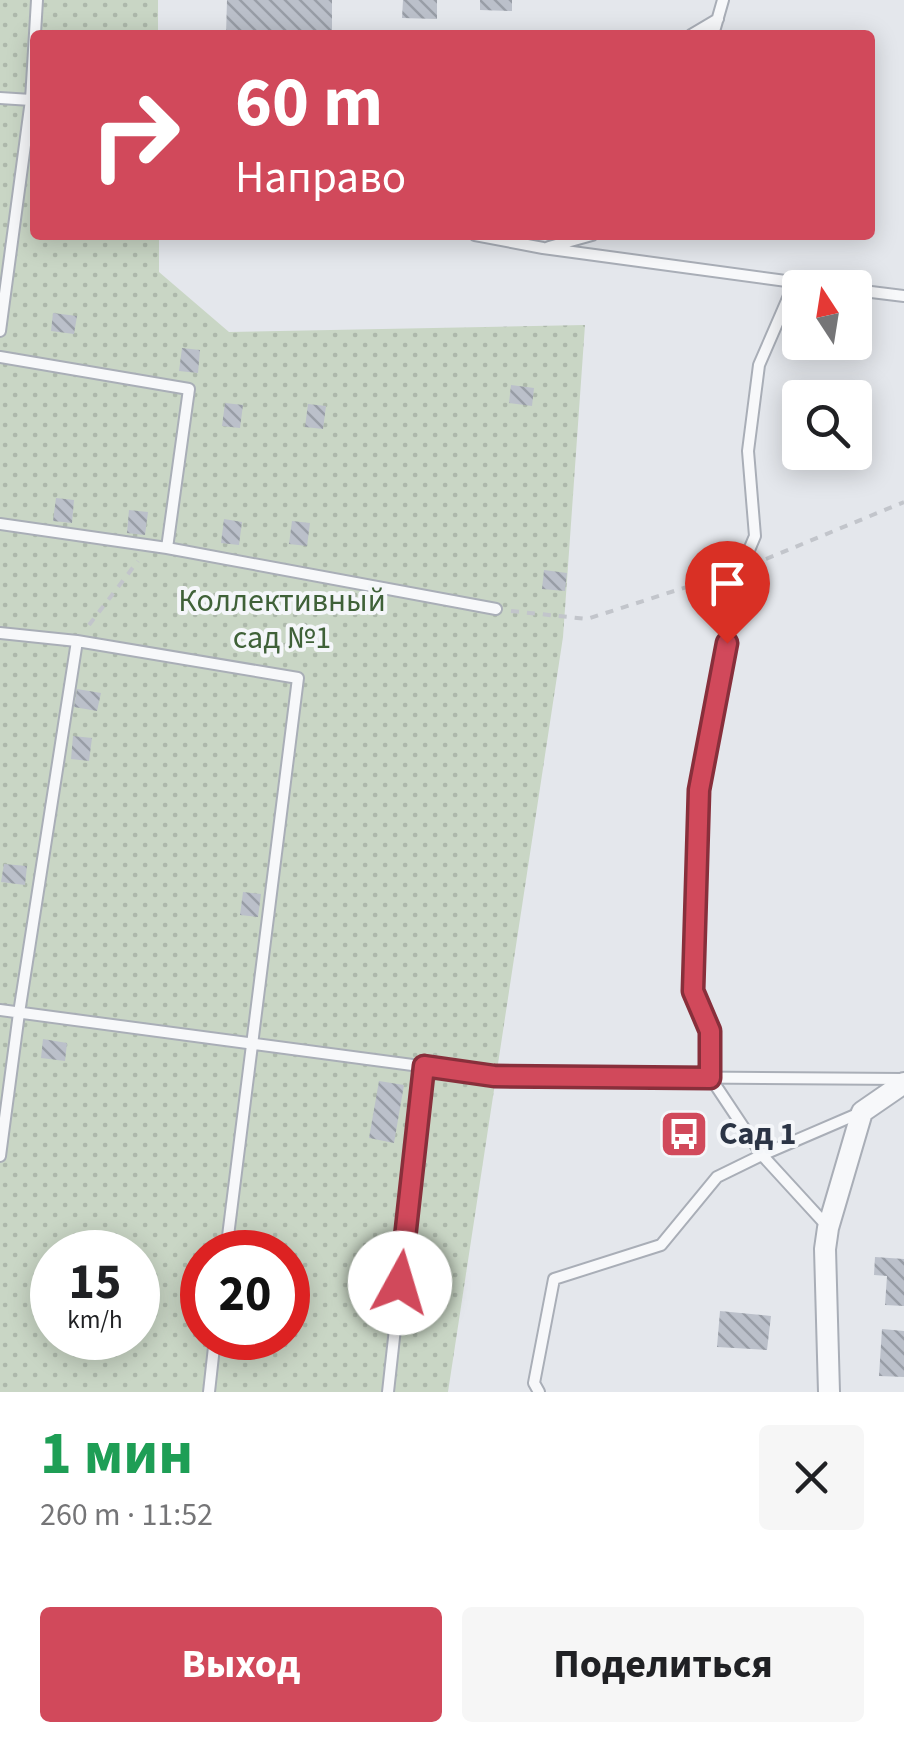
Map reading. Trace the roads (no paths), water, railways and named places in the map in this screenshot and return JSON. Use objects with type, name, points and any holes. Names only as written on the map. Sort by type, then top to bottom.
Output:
[{"type":"street","points":[[830,1392],[825,1249],[828,1228],[862,1112],[904,1081]]},
{"type":"lane","points":[[34,30],[36,0]]},
{"type":"lane","points":[[715,30],[723,0]]},
{"type":"lane","points":[[699,30],[718,19]]},
{"type":"lane","points":[[0,98],[30,100]]},
{"type":"lane","points":[[0,331],[30,107]]},
{"type":"lane","points":[[501,240],[782,280]]},
{"type":"lane","points":[[543,248],[573,240]]},
{"type":"lane","points":[[872,292],[904,296]]},
{"type":"lane","points":[[782,312],[759,366],[748,450],[755,536],[740,569],[699,790],[693,991],[710,1031],[710,1078],[762,1155],[828,1228]]},
{"type":"lane","points":[[0,357],[188,388],[167,548]]},
{"type":"lane","points":[[0,524],[167,548],[496,609]]},
{"type":"lane","points":[[0,633],[77,641],[298,678],[229,1230]]},
{"type":"lane","points":[[0,1156],[77,641]]},
{"type":"lane","points":[[0,1010],[494,1076],[904,1081]]},
{"type":"lane","points":[[388,1392],[424,1066]]},
{"type":"lane","points":[[539,1392],[534,1382],[554,1280],[661,1245],[717,1177],[862,1112]]},
{"type":"lane","points":[[209,1392],[213,1360]]},
{"type":"place","name":"Сад 1","points":[[684,1134]]},
{"type":"park label","name":"Коллективный сад №1","points":[[282,620]]}]
